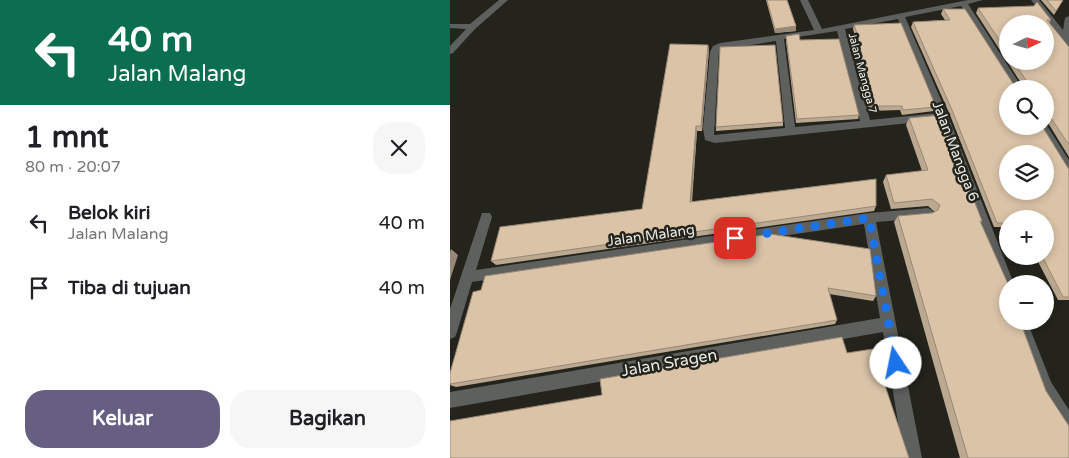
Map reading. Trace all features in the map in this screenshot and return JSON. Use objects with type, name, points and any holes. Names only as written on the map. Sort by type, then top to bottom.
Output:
[{"type":"street","points":[[450,51],[472,26],[504,0]]},
{"type":"street","points":[[804,0],[819,32]]},
{"type":"street","points":[[943,116],[715,140],[709,137],[708,128],[714,52],[716,48],[819,32],[979,0]]},
{"type":"street","points":[[1035,0],[1067,40]]},
{"type":"street","points":[[964,4],[1012,80]]},
{"type":"street","name":"Jalan Mangga 6","points":[[901,16],[943,116],[1003,275]]},
{"type":"street","points":[[1067,40],[1069,18]]},
{"type":"street","points":[[450,26],[472,26]]},
{"type":"street","name":"Jalan Mangga 7","points":[[840,28],[866,124]]},
{"type":"street","points":[[780,38],[790,132]]},
{"type":"street","points":[[1048,135],[1069,169]]},
{"type":"street","name":"Jalan Malang","points":[[467,277],[869,218],[928,213]]},
{"type":"street","points":[[450,332],[486,217]]},
{"type":"street","points":[[869,218],[913,458]]},
{"type":"street","name":"Jalan Sragen","points":[[450,400],[888,324]]},
{"type":"street","points":[[1023,330],[1045,387],[1069,425]]},
{"type":"building","points":[[767,0],[787,0],[796,26],[775,29]]},
{"type":"building","points":[[1047,0],[1063,0],[1056,11]]},
{"type":"building","points":[[1037,2],[1047,15],[999,15],[999,40],[978,8],[1034,6]]},
{"type":"building","points":[[943,9],[965,9],[999,62],[999,70],[1004,70],[1011,80],[999,80],[999,135],[1048,135],[1054,145],[999,145],[999,200],[1054,200],[1054,145],[1069,169],[1069,297],[1063,297],[1054,279],[1054,275],[1052,275],[1047,265],[1054,265],[1054,210],[999,210],[999,223],[997,223],[952,110],[913,22],[950,20]]},
{"type":"building","points":[[901,23],[936,107],[903,110],[902,106],[871,106],[852,39],[859,39],[854,25]]},
{"type":"building","points":[[1054,29],[1069,47],[1069,145],[1054,122],[1054,80],[1026,80],[1019,70],[1054,70]]},
{"type":"building","points":[[799,34],[800,40],[839,39],[859,115],[797,119],[786,36]]},
{"type":"building","points":[[670,44],[708,45],[701,126],[696,126],[690,202],[876,179],[876,206],[491,261],[500,227],[642,209]]},
{"type":"building","points":[[775,45],[783,122],[716,127],[720,47]]},
{"type":"building","points":[[941,115],[982,221],[980,221],[1004,275],[999,275],[999,330],[1023,330],[1046,391],[1069,426],[1069,458],[968,458],[898,216],[932,213],[938,210],[940,205],[932,199],[894,203],[886,175],[928,170],[909,118]]},
{"type":"building","points":[[770,234],[870,249],[876,296],[828,288],[837,320],[450,384],[450,373],[473,292],[481,290],[485,276]]},
{"type":"building","points":[[842,337],[847,353],[873,349],[909,458],[450,458],[450,421],[602,395],[600,379]]},
{"type":"route","points":[[735,238],[869,218],[896,363]]}]
